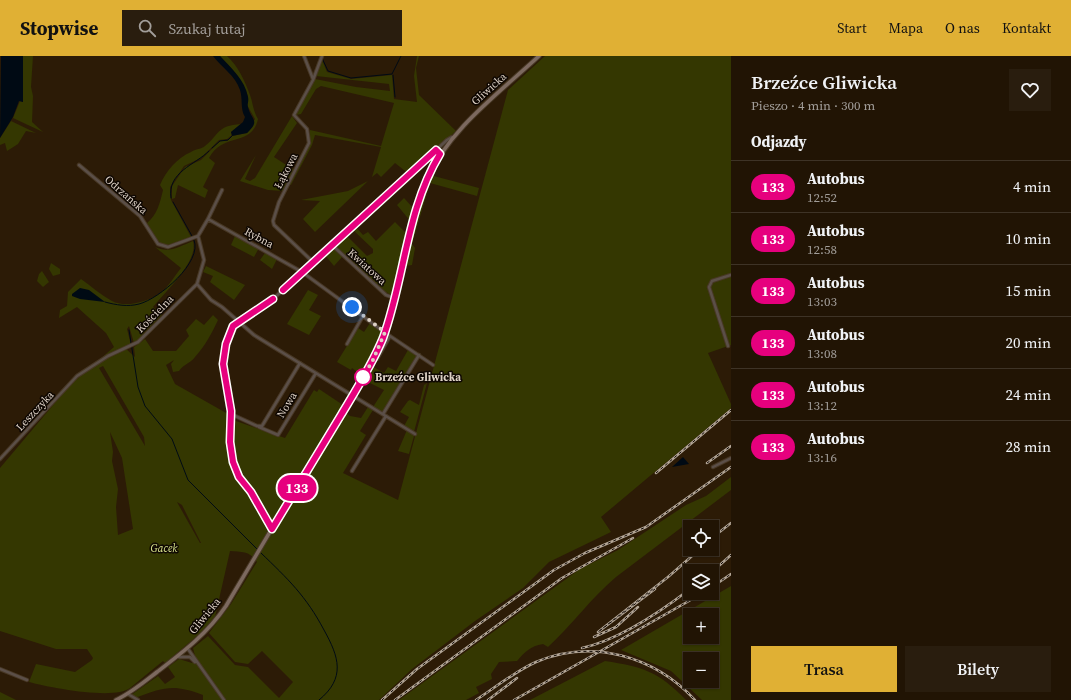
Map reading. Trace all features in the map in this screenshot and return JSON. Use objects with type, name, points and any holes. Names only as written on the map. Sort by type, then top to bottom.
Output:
[{"type":"main road","name":"Gliwicka","points":[[116,700],[128,694],[188,650],[222,613],[373,360],[385,332],[420,198],[426,180],[440,154],[452,137],[539,56]]},
{"type":"street","points":[[304,56],[313,80]]},
{"type":"street","points":[[313,80],[322,56]]},
{"type":"street","name":"Łąkowa","points":[[313,80],[294,115],[307,129],[309,143],[279,202],[272,221],[274,225],[313,262]]},
{"type":"street","name":"Gliwicka","points":[[272,529],[236,470],[231,452],[231,414],[225,378],[224,356],[229,334],[238,322],[265,306],[452,137]]},
{"type":"street","points":[[436,150],[440,154]]},
{"type":"street","name":"Odrzańska","points":[[80,165],[140,216],[158,244],[168,246],[198,236]]},
{"type":"street","points":[[222,190],[198,236],[204,260],[197,284],[211,300],[222,307],[254,335],[415,434]]},
{"type":"street","name":"Rybna","points":[[208,219],[302,272],[390,336],[433,365]]},
{"type":"street","name":"Kwiatowa","points":[[332,245],[381,290],[394,298]]},
{"type":"street","points":[[728,346],[710,287],[712,281],[731,275]]},
{"type":"street","name":"Kościelna","points":[[80,374],[108,356],[133,346],[154,329],[197,284]]},
{"type":"street","points":[[347,344],[363,316]]},
{"type":"street","points":[[378,359],[390,336]]},
{"type":"street","points":[[352,471],[419,355]]},
{"type":"street","name":"Nowa","points":[[259,427],[265,422],[300,363]]},
{"type":"street","name":"Nowa","points":[[265,422],[267,431],[278,435],[316,373]]},
{"type":"street","name":"Leszczyka","points":[[0,459],[80,374]]},
{"type":"street","points":[[231,414],[267,431]]},
{"type":"street","points":[[231,420],[236,417]]},
{"type":"street","points":[[713,467],[731,458]]},
{"type":"street","points":[[188,650],[190,657],[196,662]]},
{"type":"street","points":[[188,650],[224,700]]},
{"type":"street","points":[[179,656],[190,657]]},
{"type":"street","points":[[0,669],[27,680]]},
{"type":"street","points":[[128,694],[138,700]]},
{"type":"green space","points":[[23,56],[33,56],[31,87],[33,96],[32,122],[43,132],[13,118],[20,101],[23,102]]},
{"type":"green space","points":[[220,56],[227,56],[231,60],[243,79],[258,119],[255,128],[244,137],[222,145],[215,150],[209,158],[215,163],[203,187],[208,190],[205,198],[178,185],[175,198],[172,199],[172,186],[185,167],[201,160],[220,141],[227,141],[232,136],[247,133],[255,119],[247,105],[248,96],[238,76]]},
{"type":"green space","points":[[417,56],[419,56],[416,68],[419,95],[456,131],[409,174],[395,163],[381,177],[377,173],[372,177],[381,147],[315,135],[312,145],[291,185],[289,184],[310,144],[310,130],[381,146],[394,103],[321,86],[316,89],[301,114],[296,115],[315,79],[356,87],[390,91],[389,84],[316,76],[322,60],[327,72],[351,79],[392,75],[394,99],[417,102],[414,76]]},
{"type":"green space","name":"Gacek","points":[[545,56],[731,56],[731,345],[708,353],[731,404],[731,408],[601,517],[611,532],[549,562],[523,588],[475,621],[412,669],[379,700],[203,700],[203,695],[176,688],[162,689],[135,698],[131,695],[158,676],[165,684],[175,677],[168,667],[179,659],[192,663],[196,660],[193,648],[208,636],[235,665],[248,667],[279,698],[293,682],[262,651],[248,664],[235,662],[209,633],[231,604],[257,562],[249,554],[230,551],[215,617],[203,631],[165,663],[163,661],[130,688],[111,693],[97,693],[67,690],[29,682],[36,664],[75,672],[93,658],[87,649],[56,649],[0,631],[0,468],[70,385],[114,347],[106,333],[77,307],[59,318],[60,310],[67,306],[68,292],[81,279],[104,296],[117,303],[129,304],[142,302],[159,294],[181,268],[155,247],[165,250],[179,247],[193,241],[191,258],[186,267],[173,285],[153,307],[162,315],[143,334],[144,336],[134,343],[129,326],[127,329],[131,345],[125,348],[135,357],[134,347],[145,339],[153,351],[176,351],[189,336],[186,330],[196,319],[204,325],[213,315],[218,320],[211,335],[199,353],[179,371],[173,372],[171,364],[174,360],[166,365],[175,384],[228,414],[233,420],[285,438],[314,390],[317,392],[319,389],[343,405],[315,454],[316,459],[344,411],[350,416],[361,418],[368,407],[373,410],[360,431],[366,435],[343,473],[398,500],[508,90]],"holes":[[[103,366],[144,437],[145,446],[99,368]],[[110,432],[122,458],[133,529],[118,535],[116,507],[118,489],[112,461],[113,452]],[[177,502],[182,505],[200,543]]]},
{"type":"green space","points":[[292,116],[297,123],[274,157],[294,170],[283,191],[268,190],[240,181],[256,155],[245,179],[250,181],[255,178]]},
{"type":"green space","points":[[11,121],[36,133],[26,131],[18,144],[7,151],[5,143],[0,145],[0,138]]},
{"type":"green space","points":[[241,124],[231,132],[232,135],[227,139],[219,140],[201,158],[184,166],[170,187],[171,200],[191,237],[168,245],[159,243],[147,223],[158,208],[161,200],[163,190],[160,185],[165,175],[181,158],[204,147],[219,131],[233,125]]},
{"type":"green space","points":[[436,158],[415,208],[393,296],[379,288],[333,245],[345,234],[367,256],[373,253],[373,249],[353,230],[350,231],[355,226],[363,235],[368,232],[376,241],[395,222],[407,234],[411,222],[397,205],[404,198],[414,209],[419,189],[425,174]]},
{"type":"green space","points":[[430,175],[479,188],[477,196],[430,183],[412,244],[415,248],[412,265],[406,266],[398,291],[424,188]]},
{"type":"green space","points":[[368,181],[315,232],[303,219],[320,201],[301,200],[348,191]]},
{"type":"green space","points":[[235,236],[259,248],[254,257],[231,245]]},
{"type":"green space","points":[[331,246],[342,257],[334,266],[324,254]]},
{"type":"green space","points":[[265,253],[277,259],[272,269],[260,260]]},
{"type":"green space","points":[[51,263],[60,269],[60,274],[53,276],[49,269]]},
{"type":"green space","points":[[206,266],[245,285],[234,300],[210,282],[213,276],[203,272]]},
{"type":"green space","points":[[42,271],[49,282],[43,287],[37,281],[39,274]]},
{"type":"green space","points":[[308,290],[318,295],[309,310],[321,316],[309,335],[287,324]]},
{"type":"green space","points":[[370,323],[382,332],[379,344],[362,376],[352,368],[351,370],[337,362],[358,328],[364,332]]},
{"type":"green space","points":[[408,350],[417,356],[383,413],[373,407],[384,390],[364,380],[372,366],[384,373],[388,367],[396,371]]},
{"type":"green space","points":[[427,383],[414,432],[404,426],[409,417],[400,412],[410,400],[419,405],[424,385]]},
{"type":"green space","points":[[407,430],[414,436],[409,454],[398,451]]},
{"type":"green space","points":[[731,477],[731,490],[691,520],[683,520],[683,526],[616,577],[548,647],[543,644],[538,645],[528,650],[517,661],[499,662],[491,674],[492,679],[476,687],[479,693],[466,700],[399,700],[580,569],[618,550],[686,505],[706,496]]},
{"type":"green space","points":[[731,586],[731,700],[702,700],[689,688],[719,688],[719,652],[683,652],[683,682],[671,671],[621,650],[683,614],[683,644],[719,644],[719,608],[693,608],[707,600],[719,600],[719,593]]},
{"type":"green space","points":[[605,661],[640,668],[658,676],[686,700],[530,700]]},
{"type":"green space","points":[[0,692],[16,700],[0,700]]},
{"type":"shaded area","points":[[1,56],[23,56],[23,102],[19,101],[13,117],[0,138]]},
{"type":"shaded area","points":[[213,56],[220,56],[244,85],[248,97],[249,111],[254,120],[251,129],[247,133],[232,136],[231,132],[243,122],[245,117],[243,114],[241,93],[232,76]]},
{"type":"shaded area","points":[[80,288],[89,290],[105,302],[80,299],[72,296],[72,294]]},
{"type":"shaded area","points":[[683,457],[689,464],[672,467]]},
{"type":"waterway","points":[[322,58],[328,71],[351,78],[392,74],[401,56]]},
{"type":"waterway","points":[[393,75],[395,97]]},
{"type":"waterway","points":[[212,148],[220,141],[228,140],[232,136]]},
{"type":"waterway","points":[[171,198],[173,182],[178,175],[209,151]]},
{"type":"waterway","points":[[173,202],[192,236]]},
{"type":"waterway","points":[[105,302],[122,305],[135,305],[147,301],[157,295],[168,287],[186,269],[192,259],[195,249],[194,240]]},
{"type":"waterway","points":[[129,330],[138,387],[145,406],[172,439],[188,480],[257,549]]},
{"type":"waterway","points":[[261,553],[288,580],[310,607],[333,649],[336,658],[336,675],[328,692],[319,700]]},
{"type":"railway","points":[[656,473],[731,410]]},
{"type":"railway","points":[[707,463],[731,446]]},
{"type":"railway","points":[[382,700],[417,669],[554,570],[585,553],[646,527],[731,467]]},
{"type":"railway","points":[[719,532],[731,523]]},
{"type":"railway","points":[[395,700],[562,578],[633,538]]},
{"type":"railway","points":[[719,566],[731,555]]},
{"type":"railway","points":[[655,589],[598,632],[668,577],[692,556]]},
{"type":"railway","points":[[719,582],[731,574]]},
{"type":"railway","points":[[582,648],[610,639],[625,632],[666,607],[683,594]]},
{"type":"railway","points":[[514,700],[691,600]]},
{"type":"railway","points":[[594,637],[616,627],[638,607]]},
{"type":"railway","points":[[476,700],[513,675],[536,662],[557,655],[579,652],[600,652],[641,662],[661,672],[679,685],[695,700]]},
{"type":"railway","points":[[488,700],[517,678]]},
{"type":"bus line","name":"133","points":[[273,299],[265,306],[233,326],[226,344],[223,364],[231,411],[230,442],[233,462],[239,477],[251,492],[272,529],[366,372],[380,345],[385,332],[420,198],[426,180],[440,154],[436,150],[283,290]]},
{"type":"place","name":"Brzeźce Gliwicka","points":[[363,377]]},
{"type":"route","points":[[352,307],[385,332],[373,360],[360,382],[363,377]]}]
